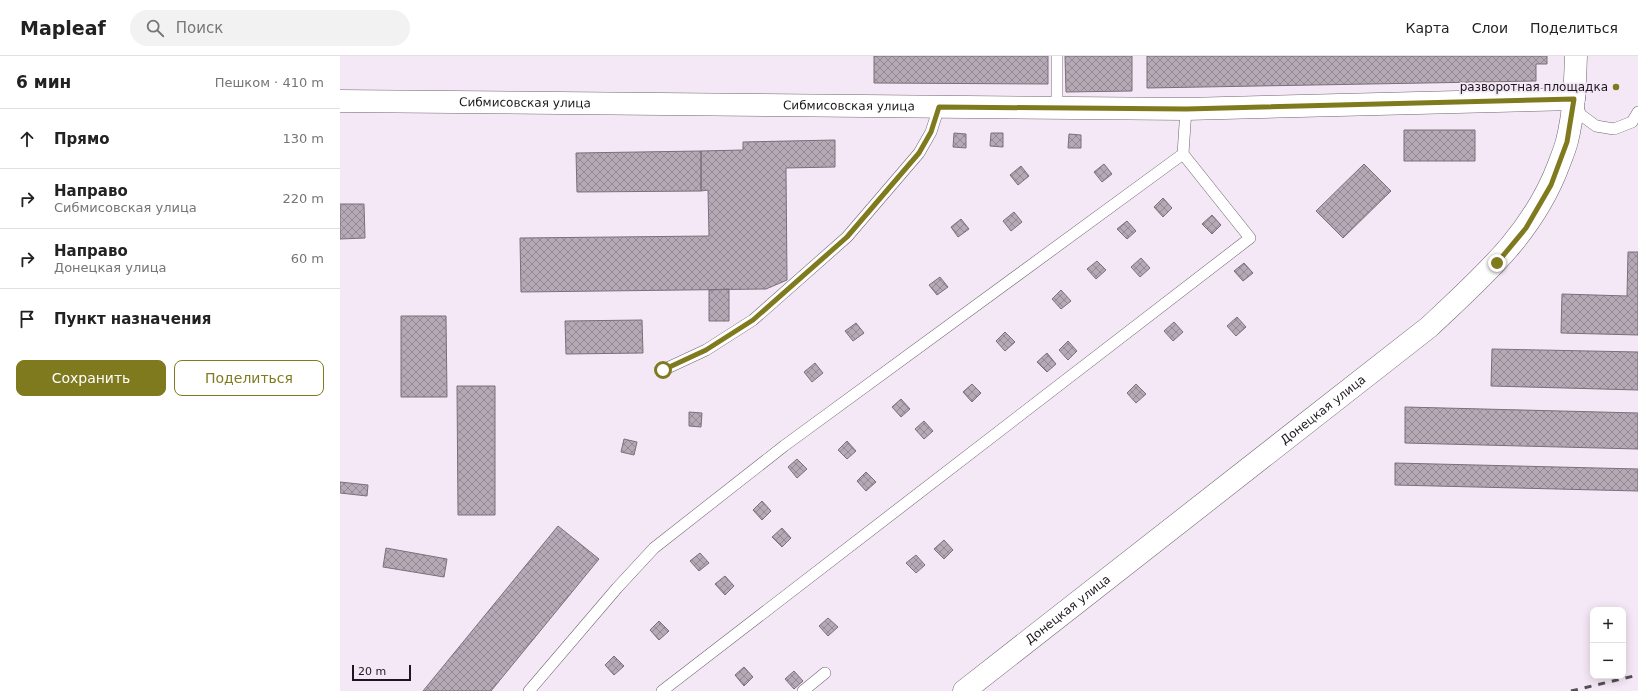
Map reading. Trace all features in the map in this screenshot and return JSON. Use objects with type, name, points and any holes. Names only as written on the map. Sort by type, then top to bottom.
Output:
[{"type":"street","name":"Донецкая улица","points":[[964,691],[1429,327],[1497,263],[1526,228],[1551,185],[1567,142],[1574,99],[1576,56]]},
{"type":"street","name":"Сибмисовская улица","points":[[340,101],[1186,109],[1574,99]]},
{"type":"lane","points":[[1057,56],[1057,108]]},
{"type":"lane","points":[[1574,99],[1581,115],[1596,126],[1614,129],[1632,122],[1638,112]]},
{"type":"lane","points":[[663,370],[706,350],[753,320],[847,237],[919,153],[931,132],[939,107]]},
{"type":"lane","points":[[662,691],[1250,238],[1183,154],[1186,109]]},
{"type":"lane","points":[[529,691],[616,588],[654,548],[784,446],[1183,154]]},
{"type":"lane","points":[[803,691],[825,673]]},
{"type":"building","points":[[874,56],[1048,56],[1048,84],[874,83]]},
{"type":"building","points":[[1065,56],[1132,56],[1132,91],[1066,92]]},
{"type":"building","points":[[1147,56],[1547,56],[1547,64],[1536,64],[1536,81],[1147,88]]},
{"type":"building","points":[[1404,130],[1475,130],[1475,161],[1404,161]]},
{"type":"building","points":[[954,133],[966,134],[966,148],[953,147]]},
{"type":"building","points":[[991,133],[1003,133],[1003,147],[990,146]]},
{"type":"building","points":[[1069,134],[1081,135],[1081,148],[1068,148]]},
{"type":"building","points":[[835,140],[835,167],[786,168],[787,280],[766,289],[521,292],[520,238],[709,236],[708,190],[701,191],[701,151],[743,150],[743,142]]},
{"type":"building","points":[[701,151],[701,191],[577,192],[576,153]]},
{"type":"building","points":[[1104,164],[1112,174],[1102,182],[1094,172]]},
{"type":"building","points":[[1364,164],[1391,191],[1343,238],[1316,211]]},
{"type":"building","points":[[1021,166],[1029,176],[1018,185],[1010,175]]},
{"type":"building","points":[[1163,198],[1172,208],[1163,217],[1154,207]]},
{"type":"building","points":[[340,204],[364,204],[365,238],[340,239]]},
{"type":"building","points":[[1014,212],[1022,222],[1011,231],[1003,221]]},
{"type":"building","points":[[1212,215],[1221,225],[1212,234],[1202,224]]},
{"type":"building","points":[[961,219],[969,229],[958,237],[951,227]]},
{"type":"building","points":[[1127,221],[1136,231],[1127,239],[1117,229]]},
{"type":"building","points":[[1628,252],[1638,252],[1638,335],[1561,333],[1562,294],[1627,296]]},
{"type":"building","points":[[1141,258],[1150,268],[1140,277],[1131,267]]},
{"type":"building","points":[[1097,261],[1106,270],[1096,279],[1087,269]]},
{"type":"building","points":[[1244,263],[1253,273],[1243,281],[1234,271]]},
{"type":"building","points":[[940,277],[948,287],[937,295],[929,285]]},
{"type":"building","points":[[729,289],[729,321],[709,321],[709,290]]},
{"type":"building","points":[[1061,290],[1071,301],[1061,309],[1052,299]]},
{"type":"building","points":[[401,316],[446,316],[447,397],[401,397]]},
{"type":"building","points":[[1237,317],[1246,327],[1236,336],[1227,326]]},
{"type":"building","points":[[642,320],[643,353],[566,354],[565,321]]},
{"type":"building","points":[[1174,322],[1183,332],[1173,341],[1164,331]]},
{"type":"building","points":[[856,323],[864,333],[853,341],[845,331]]},
{"type":"building","points":[[1005,332],[1015,342],[1005,351],[996,341]]},
{"type":"building","points":[[1068,341],[1077,351],[1068,360],[1059,350]]},
{"type":"building","points":[[1492,349],[1638,352],[1638,390],[1491,386]]},
{"type":"building","points":[[1047,353],[1056,364],[1047,372],[1037,362]]},
{"type":"building","points":[[815,363],[823,373],[812,382],[804,372]]},
{"type":"building","points":[[972,384],[981,393],[972,402],[963,392]]},
{"type":"building","points":[[1136,384],[1146,394],[1136,403],[1127,393]]},
{"type":"building","points":[[457,386],[495,386],[495,515],[458,515]]},
{"type":"building","points":[[901,399],[910,409],[901,417],[892,407]]},
{"type":"building","points":[[1405,407],[1638,413],[1638,449],[1405,443]]},
{"type":"building","points":[[689,412],[702,413],[701,427],[689,426]]},
{"type":"building","points":[[924,421],[933,431],[924,439],[915,429]]},
{"type":"building","points":[[624,439],[637,442],[634,455],[621,452]]},
{"type":"building","points":[[847,441],[856,451],[847,459],[838,450]]},
{"type":"building","points":[[797,459],[807,469],[797,478],[788,467]]},
{"type":"building","points":[[1395,463],[1638,469],[1638,491],[1395,485]]},
{"type":"building","points":[[866,472],[876,482],[866,491],[857,481]]},
{"type":"building","points":[[340,482],[368,485],[367,496],[340,493]]},
{"type":"building","points":[[762,501],[771,511],[762,520],[753,510]]},
{"type":"building","points":[[558,526],[599,559],[491,691],[423,691]]},
{"type":"building","points":[[782,528],[791,538],[782,547],[772,537]]},
{"type":"building","points":[[944,540],[953,550],[944,559],[934,549]]},
{"type":"building","points":[[386,548],[447,559],[444,577],[383,567]]},
{"type":"building","points":[[700,553],[709,563],[699,571],[690,561]]},
{"type":"building","points":[[916,555],[925,565],[916,573],[906,563]]},
{"type":"building","points":[[725,576],[734,586],[725,595],[715,584]]},
{"type":"building","points":[[828,618],[838,627],[828,636],[819,626]]},
{"type":"building","points":[[659,621],[669,631],[659,640],[650,630]]},
{"type":"building","points":[[614,656],[624,666],[614,675],[605,665]]},
{"type":"building","points":[[744,667],[753,677],[744,686],[735,675]]},
{"type":"building","points":[[794,671],[803,681],[794,689],[785,679]]},
{"type":"railway","points":[[1571,691],[1638,675]]},
{"type":"place","name":"разворотная площадка","points":[[1616,87]]},
{"type":"route","points":[[663,370],[706,350],[753,320],[847,237],[919,153],[931,132],[939,107],[1186,109],[1574,99],[1567,142],[1551,185],[1526,228],[1497,263]]}]
